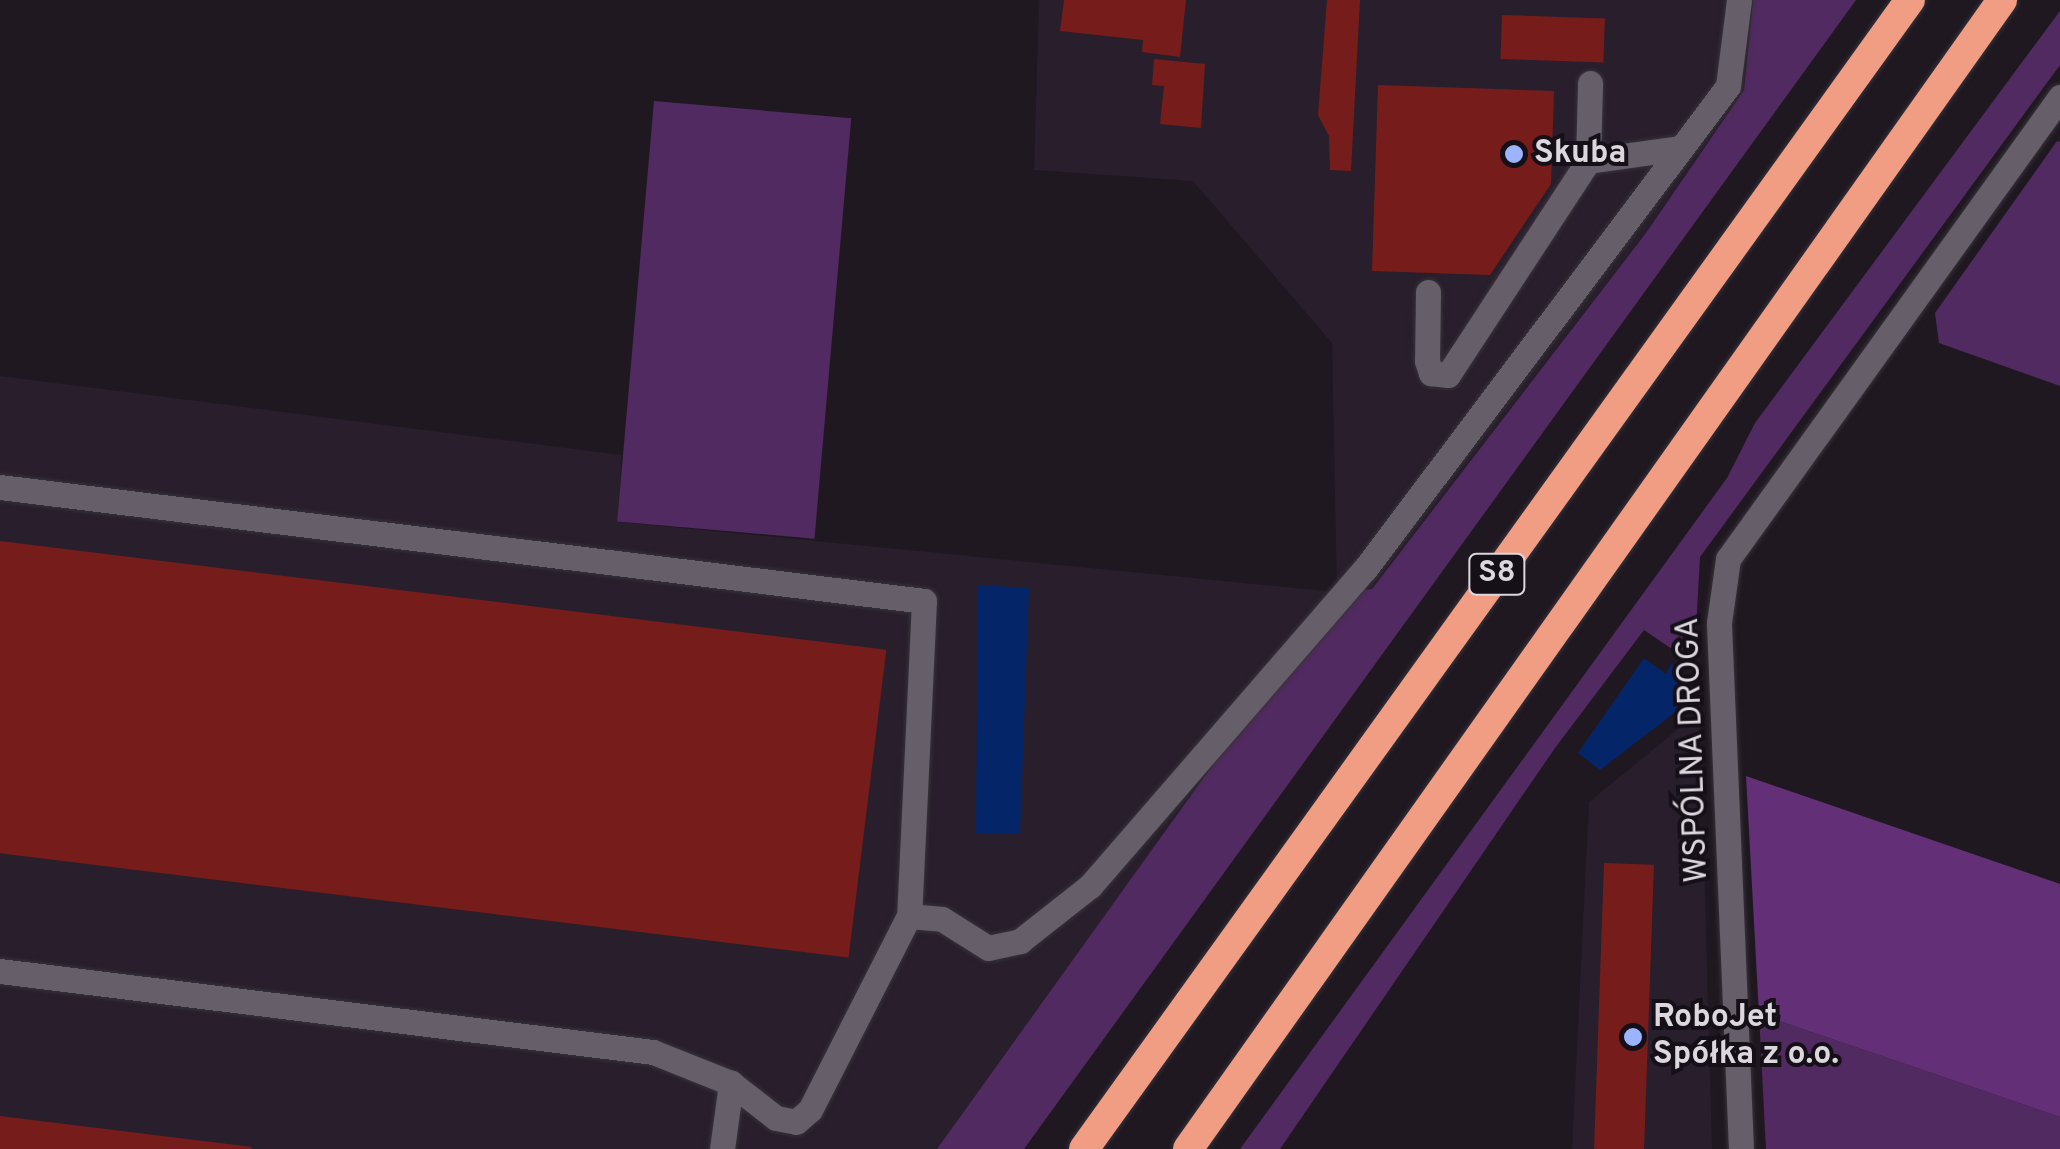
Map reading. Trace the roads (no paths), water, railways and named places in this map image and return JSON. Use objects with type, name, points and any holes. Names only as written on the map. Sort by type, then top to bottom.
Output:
[{"type":"highway","name":"S8","points":[[1084,1149],[1910,0]]},
{"type":"highway","name":"S8","points":[[1188,1149],[2002,0]]},
{"type":"street","points":[[909,916],[942,919],[988,948],[1020,941],[1090,886],[1365,569],[1728,86],[1739,0]]},
{"type":"street","points":[[1428,292],[1427,362],[1431,373],[1448,375],[1588,160],[1590,83]]},
{"type":"street","name":"WSPÓLNA DROGA","points":[[1741,1149],[1719,624],[1728,559],[2060,97]]},
{"type":"street","points":[[1588,160],[1681,148]]},
{"type":"street","points":[[0,487],[924,602],[909,916],[810,1110],[796,1122],[776,1118],[731,1083],[652,1052],[0,971]]},
{"type":"street","points":[[722,1149],[731,1083]]},
{"type":"water","points":[[978,585],[1029,588],[1020,834],[976,834]]},
{"type":"water","points":[[1644,658],[1666,674],[1671,664],[1680,668],[1678,710],[1600,770],[1578,753]]},
{"type":"place","name":"Skuba","points":[[1514,154]]},
{"type":"place","name":"RoboJet Spółka z o.o.","points":[[1633,1037]]}]
